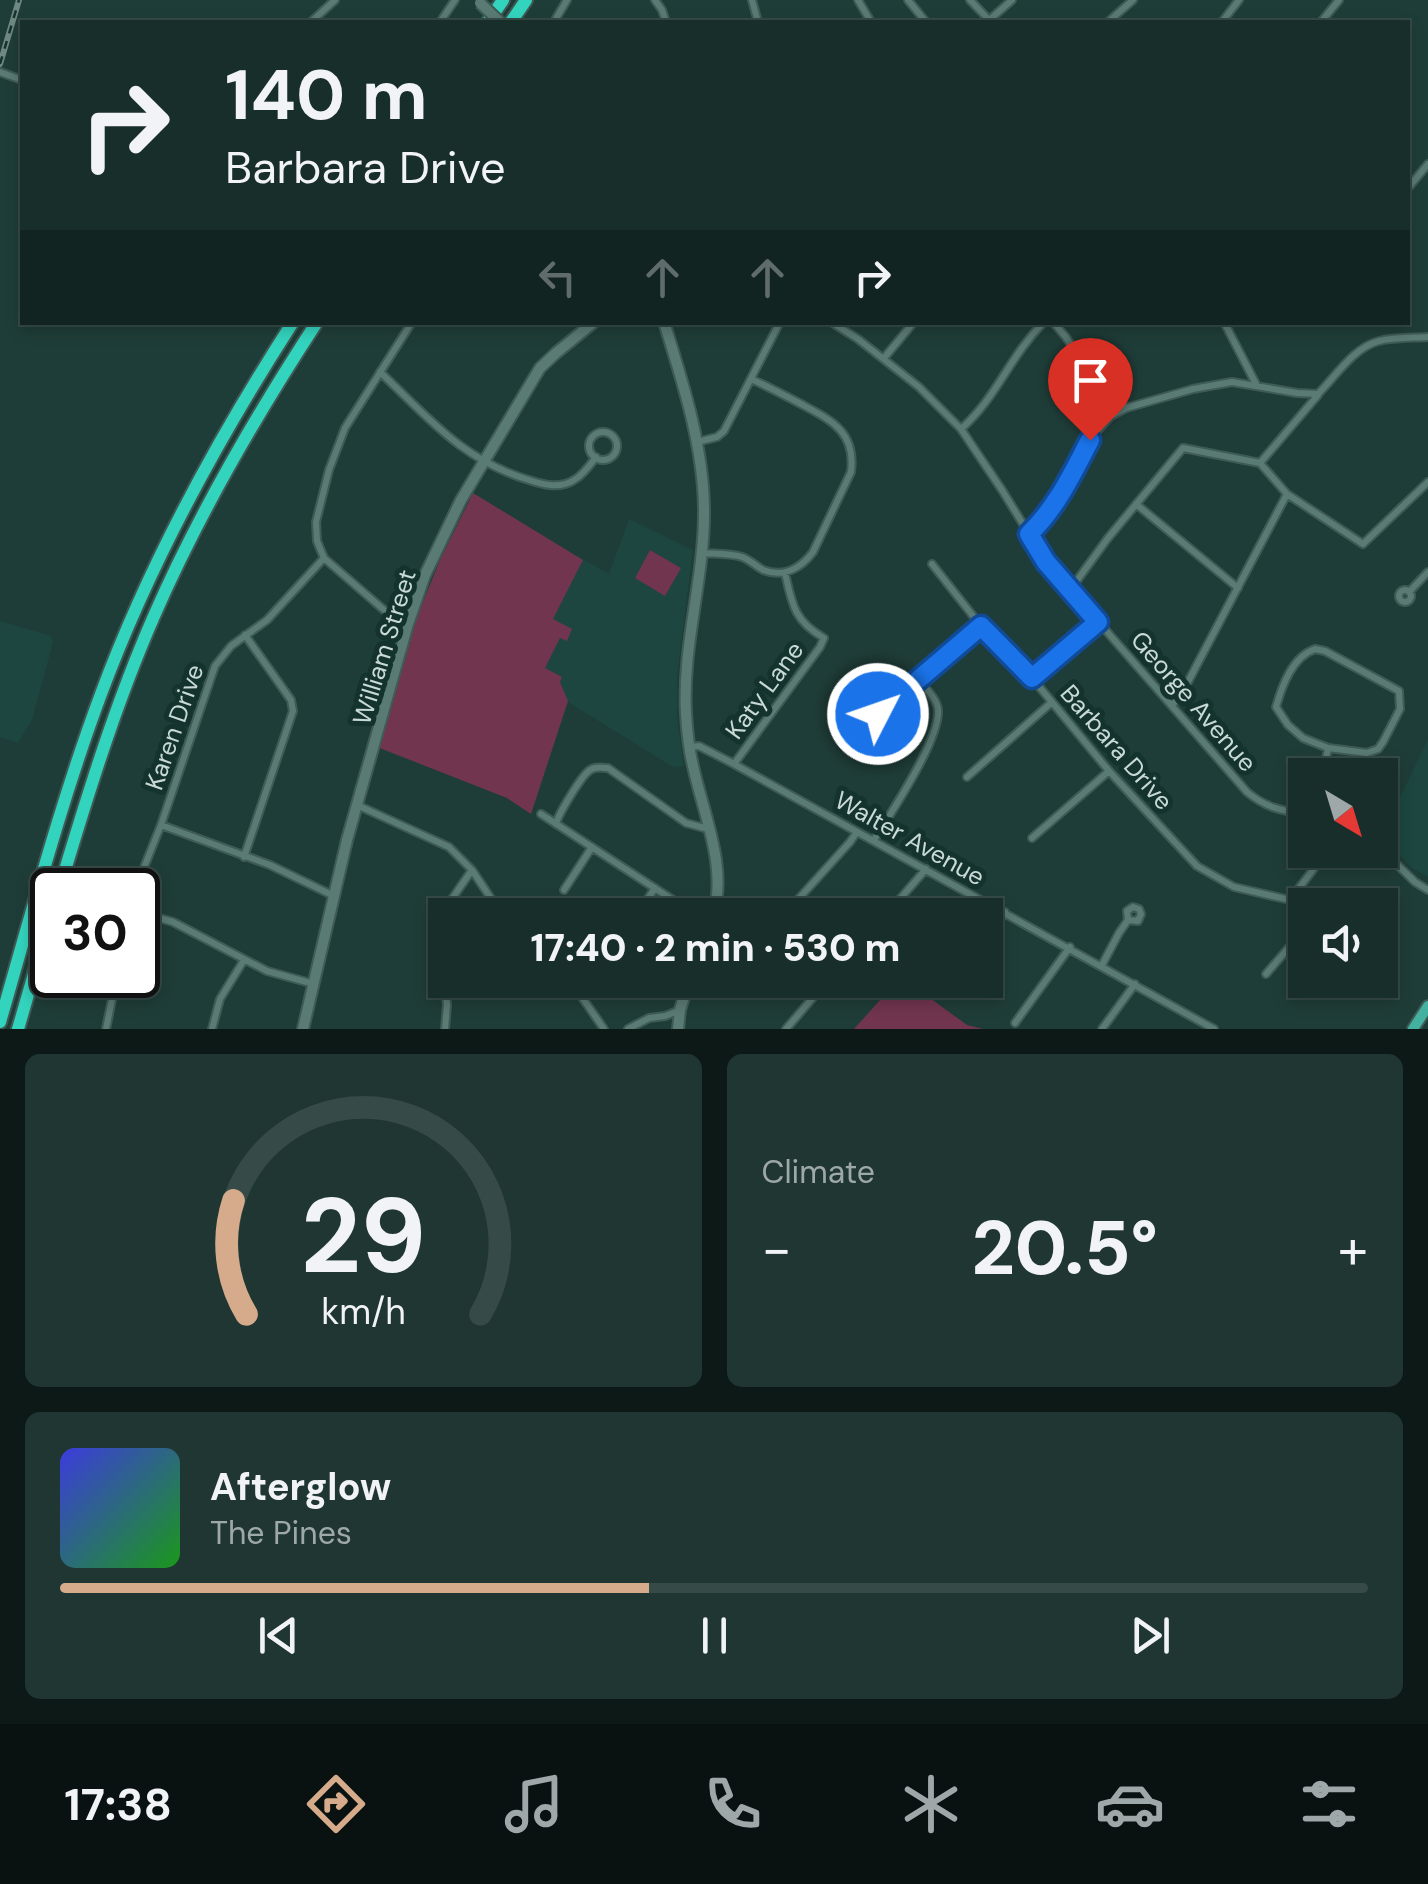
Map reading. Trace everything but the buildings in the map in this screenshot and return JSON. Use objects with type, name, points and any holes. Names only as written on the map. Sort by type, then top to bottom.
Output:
[{"type":"highway","points":[[0,1022],[78,758],[133,616],[204,468],[292,325]]},
{"type":"highway","points":[[66,868],[112,722],[169,582],[227,467],[315,325]]},
{"type":"highway","points":[[18,1029],[30,988]]},
{"type":"main road","points":[[1413,1029],[1428,1006]]},
{"type":"street","points":[[317,20],[335,0]]},
{"type":"street","points":[[908,0],[924,20]]},
{"type":"street","points":[[970,0],[987,20]]},
{"type":"street","points":[[991,20],[1012,0]]},
{"type":"street","points":[[1110,20],[1133,0]]},
{"type":"street","points":[[1224,20],[1240,0]]},
{"type":"street","points":[[1323,20],[1338,0]]},
{"type":"street","points":[[478,2],[498,20]]},
{"type":"street","points":[[1410,186],[1428,164]]},
{"type":"street","points":[[408,624],[391,616],[324,558],[317,542],[316,522],[344,428],[410,325]]},
{"type":"street","name":"William Street","points":[[303,1029],[357,805],[408,624],[426,575],[484,460],[540,368],[590,325]]},
{"type":"street","points":[[665,325],[697,442],[704,510],[686,711],[690,747],[718,867],[718,898]]},
{"type":"street","points":[[697,442],[724,431],[779,325]]},
{"type":"street","name":"George Avenue","points":[[836,325],[919,387],[961,430],[1046,562],[1246,792],[1274,810],[1288,812]]},
{"type":"street","points":[[884,358],[912,325]]},
{"type":"street","points":[[961,430],[991,398],[1026,340],[1041,325]]},
{"type":"street","points":[[1055,325],[1096,382],[1126,408]]},
{"type":"street","points":[[1226,325],[1257,385]]},
{"type":"street","points":[[1260,462],[1358,352],[1380,341],[1428,337]]},
{"type":"street","points":[[380,372],[458,446],[508,473],[558,485],[574,481],[596,457]]},
{"type":"street","points":[[701,553],[738,556],[764,570],[784,573],[806,562],[852,472],[853,460],[844,433],[835,422],[752,379]]},
{"type":"street","points":[[1029,534],[1062,494],[1090,440],[1112,416],[1126,408],[1232,382],[1318,394]]},
{"type":"street","points":[[599,432],[612,435],[615,452],[604,460],[596,457],[589,446],[592,438],[599,432]]},
{"type":"street","points":[[1070,590],[1183,448],[1260,462],[1286,494],[1364,544],[1428,482]]},
{"type":"street","points":[[1172,705],[1180,697],[1286,494]]},
{"type":"street","points":[[1136,504],[1238,588]]},
{"type":"street","name":"Karen Drive","points":[[144,868],[214,666],[230,646],[268,620],[324,558]]},
{"type":"street","name":"Barbara Drive","points":[[932,564],[981,626],[1032,678],[1109,771],[1196,866],[1234,887],[1288,900]]},
{"type":"street","points":[[1409,592],[1428,572]]},
{"type":"street","name":"Katy Lane","points":[[734,764],[824,638],[799,618],[784,573]]},
{"type":"street","points":[[1032,678],[1098,622]]},
{"type":"street","points":[[878,714],[981,626]]},
{"type":"street","points":[[244,857],[293,711],[291,700],[245,636]]},
{"type":"street","points":[[1315,650],[1326,651],[1392,685],[1400,698],[1400,709],[1378,749],[1367,754],[1328,748],[1303,738],[1276,707],[1297,660],[1315,650]]},
{"type":"street","points":[[874,840],[917,768],[936,727],[936,702],[918,679]]},
{"type":"street","points":[[967,777],[1052,702]]},
{"type":"street","name":"Walter Avenue","points":[[690,747],[699,746],[734,764],[1102,965],[1200,1026],[1214,1029]]},
{"type":"street","points":[[1327,758],[1328,748]]},
{"type":"street","points":[[556,823],[590,770],[597,767],[608,768],[686,824],[708,829]]},
{"type":"street","points":[[1032,838],[1109,771]]},
{"type":"street","points":[[357,805],[441,842],[462,858],[491,898]]},
{"type":"street","points":[[541,814],[670,898]]},
{"type":"street","points":[[161,826],[270,866],[335,896]]},
{"type":"street","points":[[799,898],[857,832]]},
{"type":"street","points":[[564,890],[592,847]]},
{"type":"street","points":[[1398,865],[1428,890]]},
{"type":"street","points":[[1299,888],[1314,868]]},
{"type":"street","points":[[901,898],[926,869]]},
{"type":"street","points":[[445,1029],[447,1005],[438,919],[472,870]]},
{"type":"street","points":[[648,898],[655,888]]},
{"type":"street","points":[[1003,916],[1006,912]]},
{"type":"street","points":[[160,918],[267,972],[315,984]]},
{"type":"street","points":[[1102,965],[1128,920]]},
{"type":"street","points":[[1015,1023],[1070,948]]},
{"type":"street","points":[[1266,974],[1288,949]]},
{"type":"street","points":[[212,1029],[220,999],[244,960]]},
{"type":"street","points":[[1102,1029],[1135,984]]},
{"type":"street","points":[[106,1029],[113,998]]},
{"type":"street","points":[[582,998],[604,1029]]},
{"type":"street","points":[[678,1029],[684,998]]},
{"type":"street","points":[[786,1029],[812,998]]},
{"type":"street","points":[[628,1029],[649,1018],[680,1010]]},
{"type":"shaded area","points":[[473,493],[609,574],[629,519],[693,550],[677,677],[677,717],[684,766],[673,767],[568,702],[531,814],[507,798],[412,629]]},
{"type":"shaded area","points":[[473,493],[583,560],[553,619],[572,629],[567,641],[560,638],[545,668],[562,677],[560,682],[568,701],[531,814],[507,798],[377,747],[412,629]]},
{"type":"shaded area","points":[[650,550],[681,568],[665,596],[635,578]]},
{"type":"shaded area","points":[[0,621],[51,636],[53,642],[32,720],[18,743],[0,737]]},
{"type":"shaded area","points":[[1428,740],[1428,877],[1398,854],[1398,801]]},
{"type":"shaded area","points":[[882,998],[930,998],[967,1025],[983,1029],[854,1029]]},
{"type":"railway","points":[[0,64],[19,0]]},
{"type":"route","points":[[878,714],[981,626],[1032,678],[1098,622],[1046,562],[1029,534],[1062,494],[1090,440]]}]
